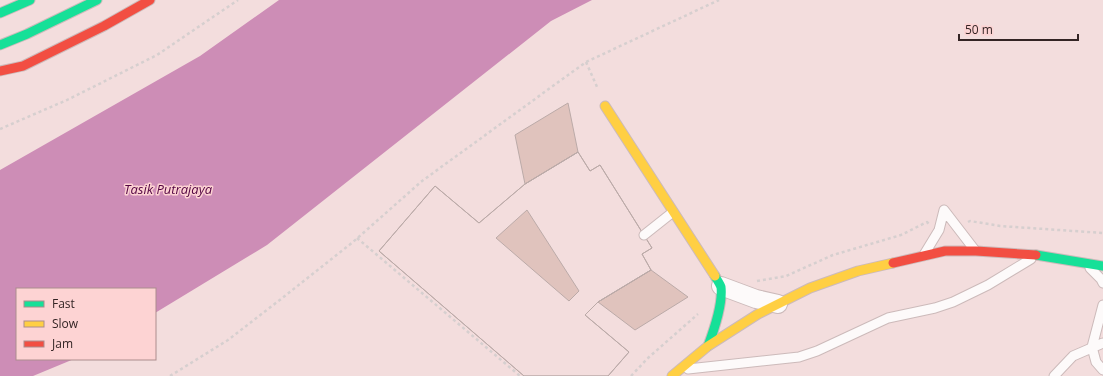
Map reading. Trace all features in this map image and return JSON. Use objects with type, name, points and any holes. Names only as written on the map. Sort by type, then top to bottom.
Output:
[{"type":"main road","points":[[0,13],[30,0]]},
{"type":"main road","points":[[0,45],[27,34],[98,0]]},
{"type":"main road","points":[[0,71],[23,66],[122,16],[150,0]]},
{"type":"main road","points":[[605,106],[721,286],[717,321],[708,346]]},
{"type":"main road","points":[[675,373],[708,346],[743,323],[810,288],[858,272],[945,251],[976,251],[1036,255],[1086,264],[1102,265]]},
{"type":"street","points":[[721,286],[756,299],[778,304]]},
{"type":"lane","points":[[924,256],[938,230],[944,210],[976,251]]},
{"type":"lane","points":[[644,235],[673,212]]},
{"type":"lane","points":[[675,373],[799,357],[817,351],[888,318],[936,308],[952,302],[988,285],[1036,255]]},
{"type":"lane","points":[[1086,264],[1103,283]]},
{"type":"lane","points":[[1103,305],[1092,347],[1096,362],[1103,370]]},
{"type":"lane","points":[[1054,376],[1073,356],[1103,343]]},
{"type":"path","points":[[0,129],[67,100],[157,55],[238,0]]},
{"type":"path","points":[[170,376],[228,340],[282,300],[357,238],[422,181],[586,62],[719,0]]},
{"type":"path","points":[[586,62],[605,106]]},
{"type":"path","points":[[357,238],[520,376]]},
{"type":"water","name":"Tasik Putrajaya","points":[[279,0],[592,0],[551,21],[267,245],[156,312],[156,288],[16,288],[16,360],[72,360],[33,376],[0,376],[0,170],[200,56]]},
{"type":"building","points":[[568,103],[578,152],[525,184],[515,135]]},
{"type":"building","points":[[578,152],[590,171],[600,165],[652,248],[642,254],[651,270],[598,302],[585,315],[629,352],[608,376],[524,376],[379,251],[435,186],[479,223],[525,184]],"holes":[[[527,210],[579,291],[569,301],[496,238]]]},
{"type":"building","points":[[578,152],[590,171],[600,165],[652,248],[642,254],[651,270],[598,302],[585,315],[629,352],[608,376],[524,376],[379,251],[435,186],[479,223],[525,184]]},
{"type":"building","points":[[651,270],[688,297],[635,330],[598,302]]},
{"type":"traffic: fast","points":[[0,13],[30,0]]},
{"type":"traffic: fast","points":[[0,45],[27,34],[97,0]]},
{"type":"traffic: fast","points":[[1036,255],[1103,266]]},
{"type":"traffic: fast","points":[[708,346],[721,301],[721,287],[715,276]]},
{"type":"traffic: slow","points":[[605,106],[715,276]]},
{"type":"traffic: slow","points":[[672,376],[708,346],[758,314],[810,288],[858,271],[893,263]]},
{"type":"traffic: jam","points":[[0,71],[23,66],[104,26],[150,0]]},
{"type":"traffic: jam","points":[[893,263],[945,251],[976,251],[1036,255]]}]
